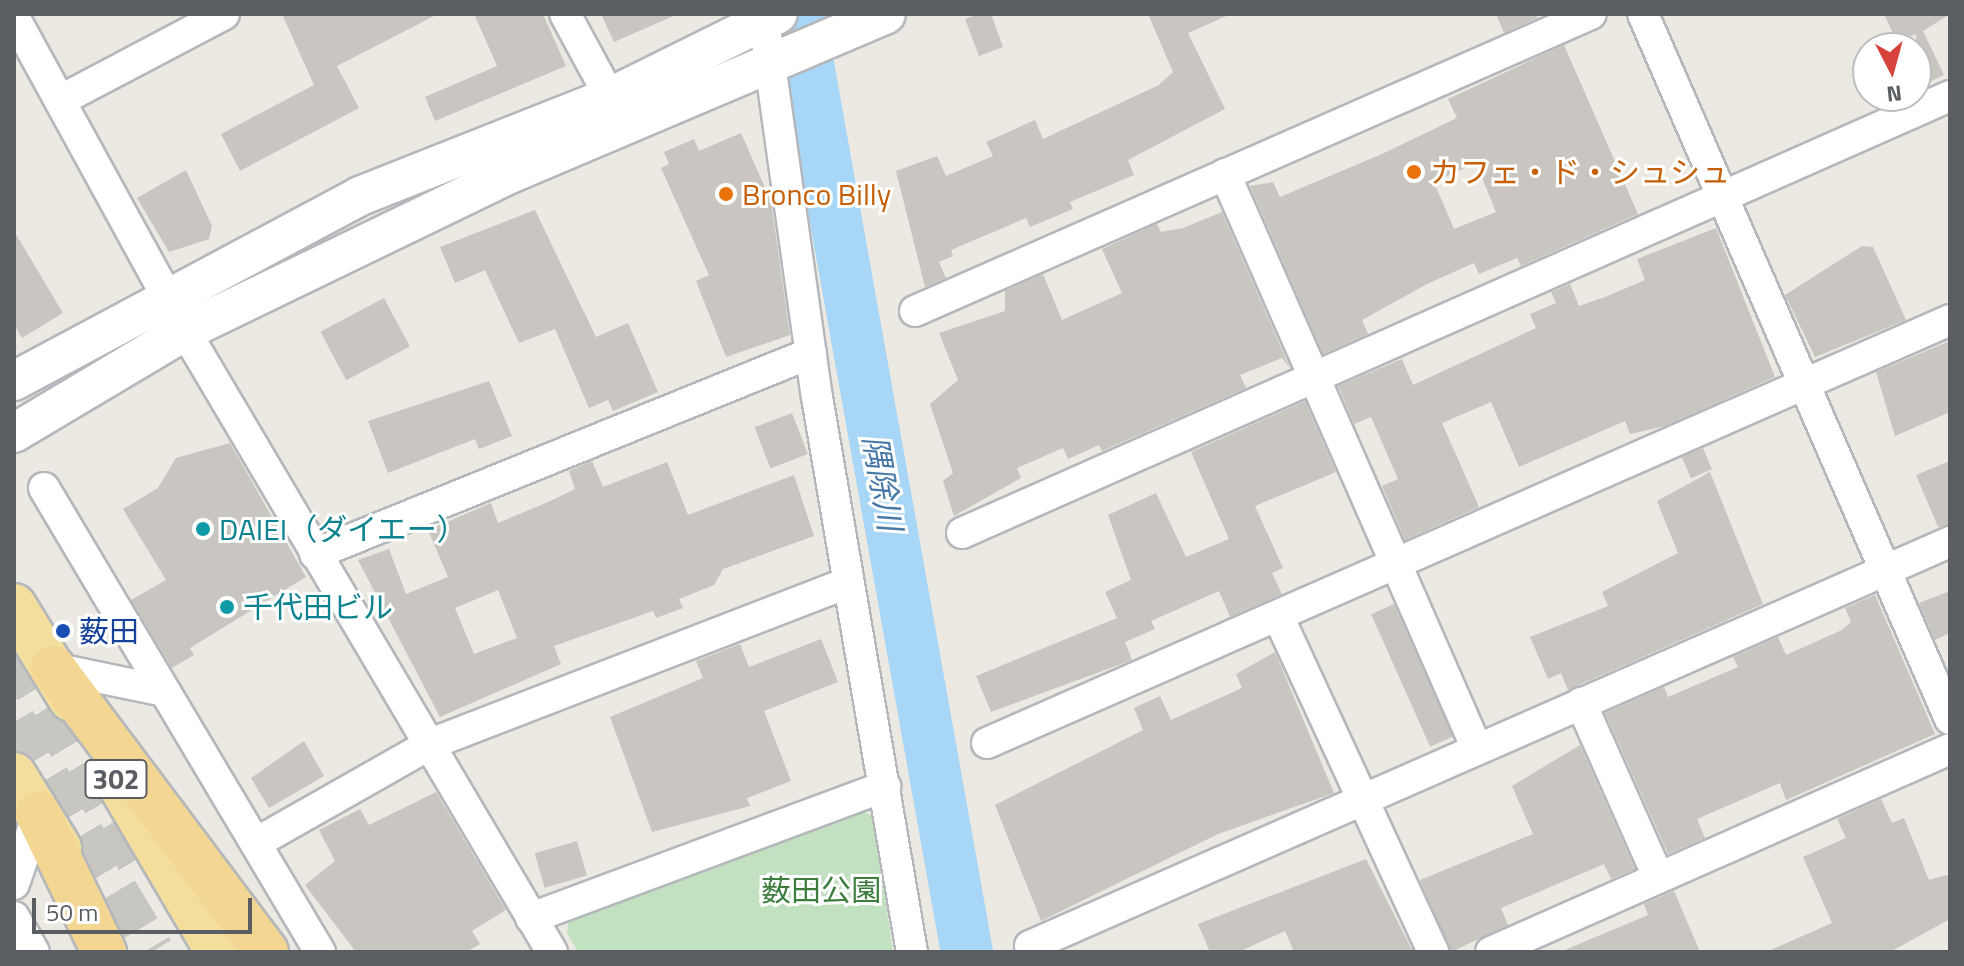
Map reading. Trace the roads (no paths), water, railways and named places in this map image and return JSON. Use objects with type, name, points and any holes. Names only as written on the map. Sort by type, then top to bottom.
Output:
[{"type":"highway","name":"302","points":[[14,606],[218,952]]},
{"type":"highway","points":[[53,668],[266,952]]},
{"type":"highway","name":"302","points":[[14,775],[123,952]]},
{"type":"highway","points":[[38,814],[104,952]]},
{"type":"street","points":[[63,99],[224,14]]},
{"type":"street","points":[[565,14],[610,97]]},
{"type":"street","points":[[14,433],[185,331],[512,173],[886,14]]},
{"type":"street","points":[[915,311],[1591,14]]},
{"type":"street","points":[[1643,14],[1950,719]]},
{"type":"street","points":[[14,381],[167,296],[360,196],[610,97],[768,16],[771,64],[811,353],[912,952]]},
{"type":"street","points":[[14,17],[63,99],[167,296]]},
{"type":"street","points":[[962,533],[1312,374],[1950,96]]},
{"type":"street","points":[[1225,174],[1477,749]]},
{"type":"street","points":[[987,743],[1950,320]]},
{"type":"street","points":[[185,331],[552,952]]},
{"type":"street","points":[[315,554],[811,353]]},
{"type":"street","points":[[44,488],[320,952]]},
{"type":"street","points":[[1030,946],[1950,542]]},
{"type":"street","points":[[256,843],[430,744],[848,583]]},
{"type":"street","points":[[1278,616],[1433,952]]},
{"type":"street","points":[[53,668],[164,691]]},
{"type":"street","points":[[1581,703],[1658,877]]},
{"type":"street","points":[[1491,952],[1950,749]]},
{"type":"street","points":[[531,918],[885,786]]},
{"type":"street","points":[[14,884],[38,814]]},
{"type":"street","points":[[14,917],[34,952]]},
{"type":"waterway","name":"隅除川","points":[[799,14],[967,952]]},
{"type":"tunnel","points":[[14,651],[146,872]]},
{"type":"tunnel","points":[[14,722],[152,952]]},
{"type":"place","name":"カフェ・ド・シュシュ","points":[[1414,172]]},
{"type":"place","name":"Bronco Billy","points":[[726,194]]},
{"type":"place","name":"DAIEI（ダイエー）","points":[[203,529]]},
{"type":"place","name":"千代田ビル","points":[[227,607]]},
{"type":"place","name":"薮田","points":[[63,631]]},
{"type":"park label","name":"薮田公園","points":[[821,890]]}]
